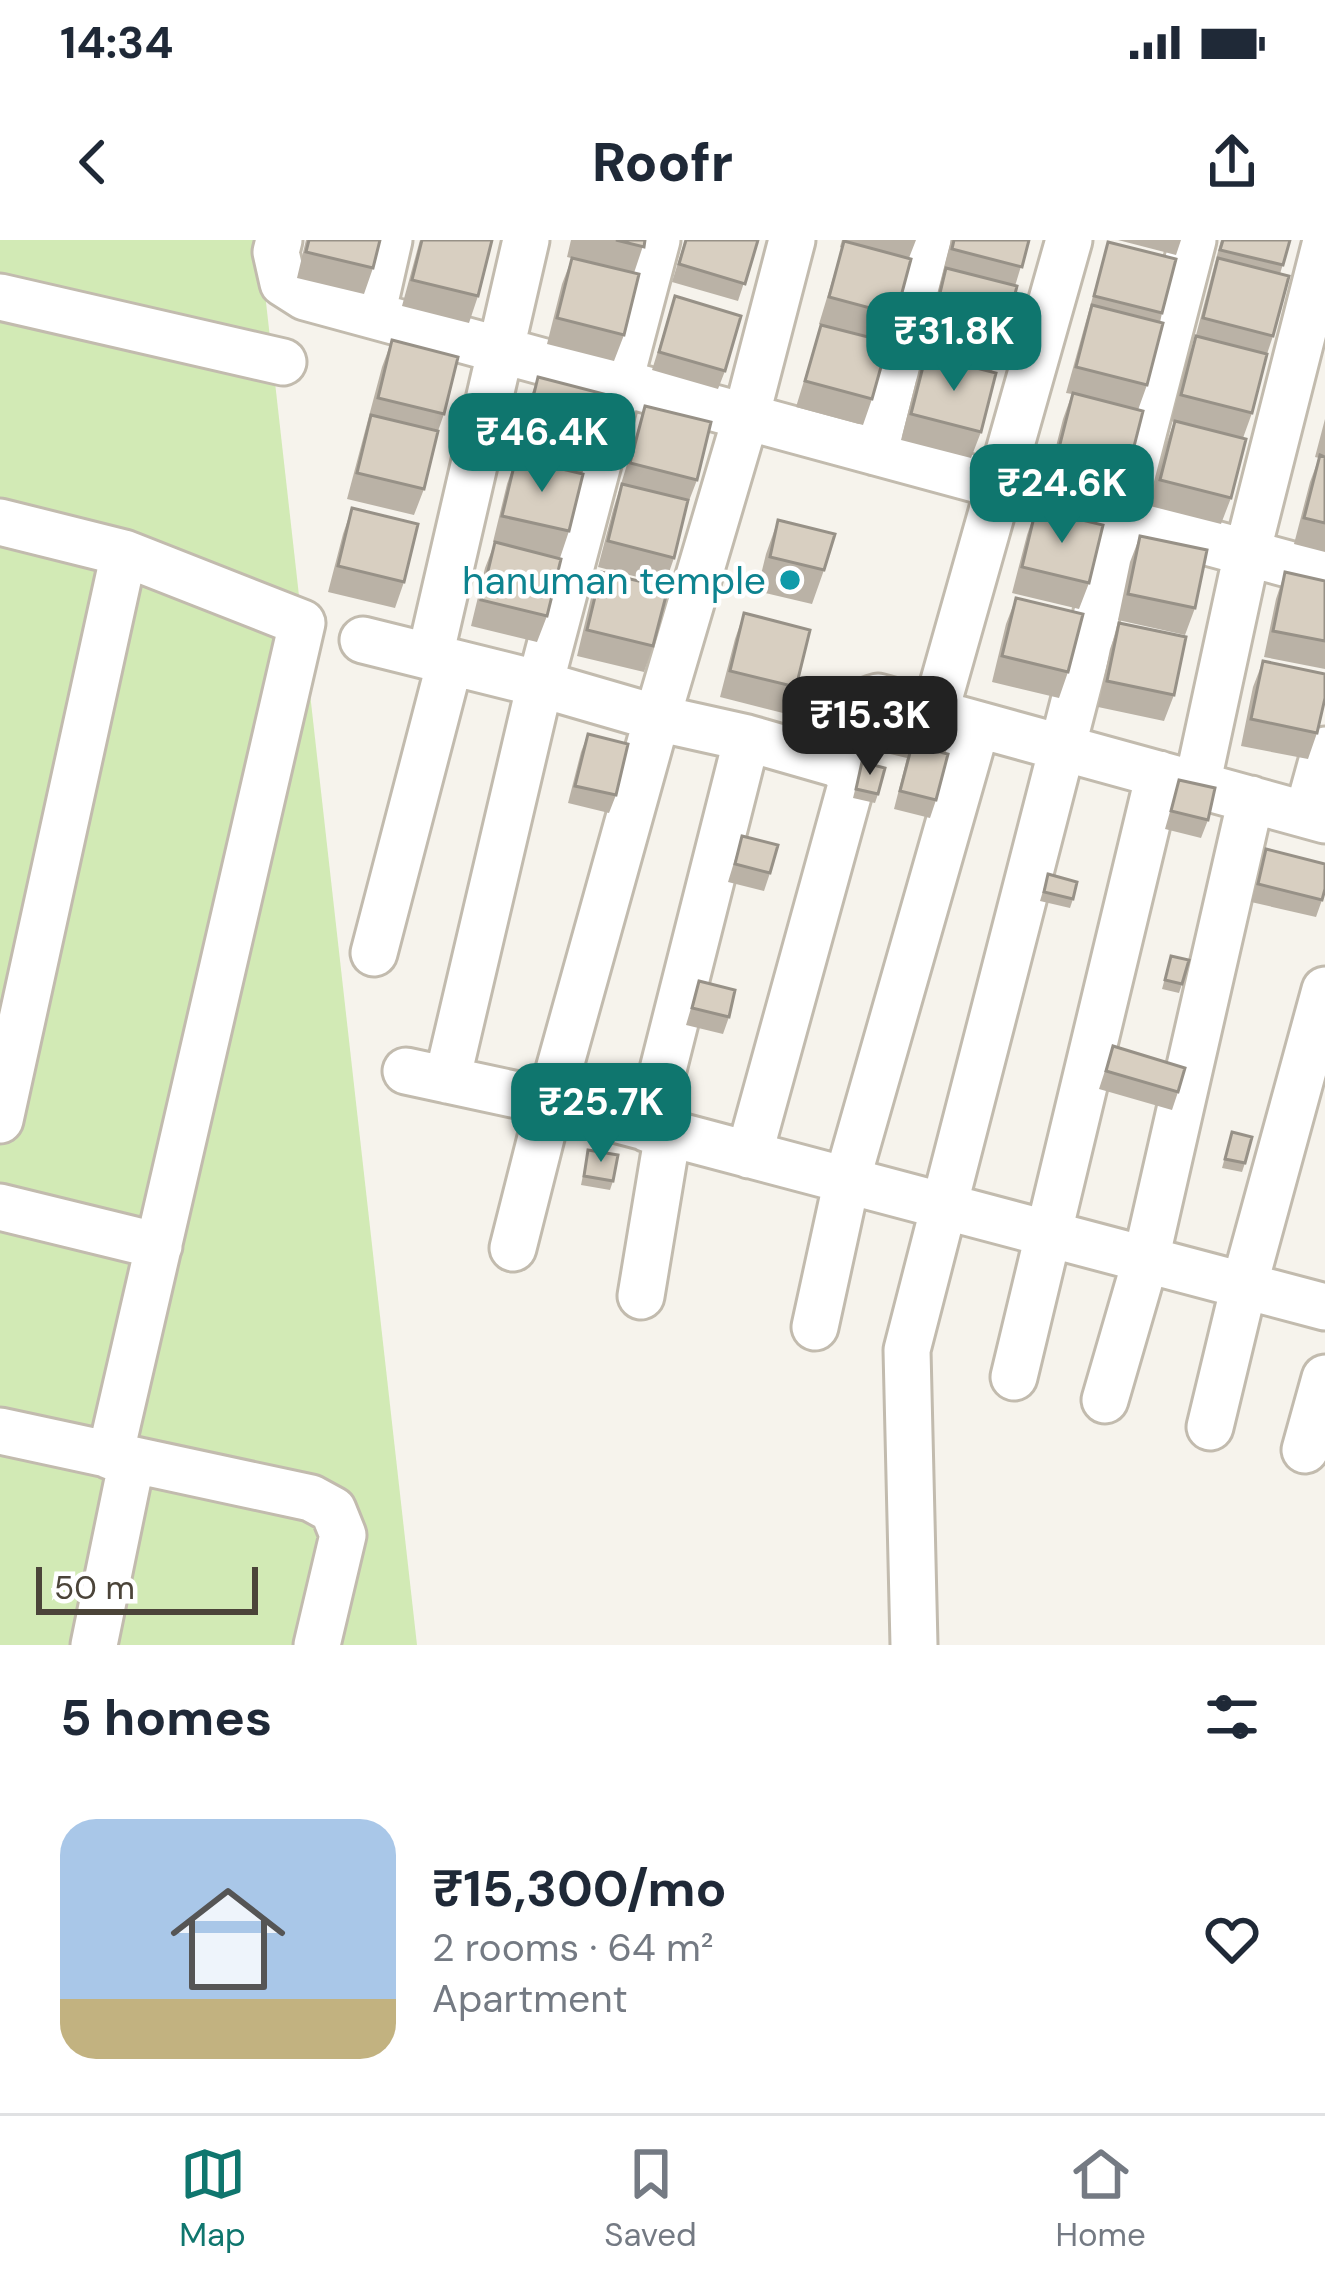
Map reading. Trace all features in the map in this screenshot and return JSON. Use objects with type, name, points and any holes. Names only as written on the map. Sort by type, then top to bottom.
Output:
[{"type":"street","points":[[279,240],[276,252],[283,283],[305,297],[1325,574]]},
{"type":"street","points":[[372,315],[389,240]]},
{"type":"street","points":[[374,953],[440,659],[497,349],[526,240]]},
{"type":"street","points":[[658,240],[540,684],[427,1076],[550,1102],[1325,1307]]},
{"type":"street","points":[[513,1249],[656,718],[746,417],[792,240]]},
{"type":"street","points":[[875,452],[928,240]]},
{"type":"street","points":[[814,1327],[956,719],[1001,486],[1069,240]]},
{"type":"street","points":[[914,1645],[907,1350],[1192,240]]},
{"type":"street","points":[[1014,1377],[1047,1233],[1247,553],[1325,245]]},
{"type":"street","points":[[0,297],[283,362]]},
{"type":"street","points":[[0,522],[124,553],[302,623],[159,1246],[94,1645]]},
{"type":"street","points":[[0,1120],[124,553]]},
{"type":"street","points":[[363,640],[747,738],[837,764],[852,775],[749,1155]]},
{"type":"street","points":[[837,764],[853,712],[863,701],[878,697],[1316,817],[1325,750]]},
{"type":"street","points":[[641,1296],[658,1131],[747,738]]},
{"type":"street","points":[[1105,1400],[1145,1259],[1251,800]]},
{"type":"street","points":[[1210,1426],[1325,990]]},
{"type":"street","points":[[0,1207],[159,1246]]},
{"type":"street","points":[[1305,1450],[1325,1378]]},
{"type":"street","points":[[0,1431],[311,1498],[333,1510],[343,1535],[317,1645]]},
{"type":"green space","points":[[0,240],[259,240],[417,1645],[0,1645]]},
{"type":"building","points":[[309,240],[380,240],[373,268],[306,252]]},
{"type":"building","points":[[422,240],[492,240],[478,296],[412,280]]},
{"type":"building","points":[[616,240],[645,240],[644,247]]},
{"type":"building","points":[[686,240],[758,240],[745,284],[679,264]]},
{"type":"building","points":[[954,240],[1029,240],[1022,267],[952,249]]},
{"type":"building","points":[[1223,240],[1290,240],[1283,265],[1220,250]]},
{"type":"building","points":[[844,241],[911,259],[896,315],[829,297]]},
{"type":"building","points":[[1108,242],[1176,259],[1162,313],[1094,296]]},
{"type":"building","points":[[572,258],[639,274],[624,335],[557,318]]},
{"type":"building","points":[[1218,258],[1289,276],[1273,336],[1203,318]]},
{"type":"building","points":[[946,268],[1017,286],[1002,345],[932,327]]},
{"type":"building","points":[[675,296],[741,316],[725,371],[659,352]]},
{"type":"building","points":[[1092,305],[1163,323],[1147,385],[1076,367]]},
{"type":"building","points":[[821,325],[888,342],[872,399],[805,381]]},
{"type":"building","points":[[1196,336],[1267,354],[1252,413],[1181,395]]},
{"type":"building","points":[[392,340],[458,357],[444,414],[378,398]]},
{"type":"building","points":[[926,355],[996,373],[981,432],[911,414]]},
{"type":"building","points":[[538,377],[604,394],[590,451],[524,435]]},
{"type":"building","points":[[1073,393],[1143,411],[1128,470],[1058,452]]},
{"type":"building","points":[[645,406],[711,422],[697,480],[630,463]]},
{"type":"building","points":[[371,415],[438,431],[424,489],[357,473]]},
{"type":"building","points":[[1175,421],[1246,439],[1231,498],[1160,480]]},
{"type":"building","points":[[1320,455],[1325,457],[1325,523],[1304,518]]},
{"type":"building","points":[[516,458],[583,474],[569,531],[502,516]]},
{"type":"building","points":[[622,484],[688,500],[674,558],[608,541]]},
{"type":"building","points":[[352,508],[418,524],[404,582],[338,566]]},
{"type":"building","points":[[1036,509],[1103,525],[1089,583],[1022,567]]},
{"type":"building","points":[[778,520],[835,534],[824,570],[770,557]]},
{"type":"building","points":[[1140,536],[1207,550],[1195,608],[1128,594]]},
{"type":"building","points":[[495,542],[561,559],[547,616],[481,600]]},
{"type":"building","points":[[601,572],[668,588],[653,646],[587,630]]},
{"type":"building","points":[[1285,572],[1325,581],[1325,641],[1273,631]]},
{"type":"building","points":[[1016,598],[1083,614],[1068,672],[1002,656]]},
{"type":"building","points":[[744,613],[810,630],[796,687],[730,671]]},
{"type":"building","points":[[1119,623],[1186,637],[1174,695],[1107,681]]},
{"type":"building","points":[[1263,661],[1325,674],[1317,733],[1251,719]]},
{"type":"building","points":[[875,697],[922,709],[914,740],[867,729]]},
{"type":"building","points":[[588,734],[628,744],[616,795],[575,786]]},
{"type":"building","points":[[912,745],[948,754],[936,800],[900,791]]},
{"type":"building","points":[[862,762],[885,768],[878,794],[856,789]]},
{"type":"building","points":[[1179,780],[1215,788],[1208,820],[1171,811]]},
{"type":"building","points":[[742,836],[778,845],[770,873],[735,864]]},
{"type":"building","points":[[1266,849],[1325,864],[1322,900],[1258,884]]},
{"type":"building","points":[[1048,874],[1077,882],[1073,899],[1044,892]]},
{"type":"building","points":[[1171,956],[1189,960],[1182,984],[1165,980]]},
{"type":"building","points":[[699,981],[735,990],[729,1017],[692,1008]]},
{"type":"building","points":[[1113,1046],[1185,1068],[1178,1092],[1106,1071]]},
{"type":"building","points":[[1232,1132],[1252,1137],[1245,1163],[1225,1159]]},
{"type":"building","points":[[588,1150],[618,1155],[613,1181],[584,1176]]},
{"type":"place","name":"hanuman temple","points":[[790,580]]}]
